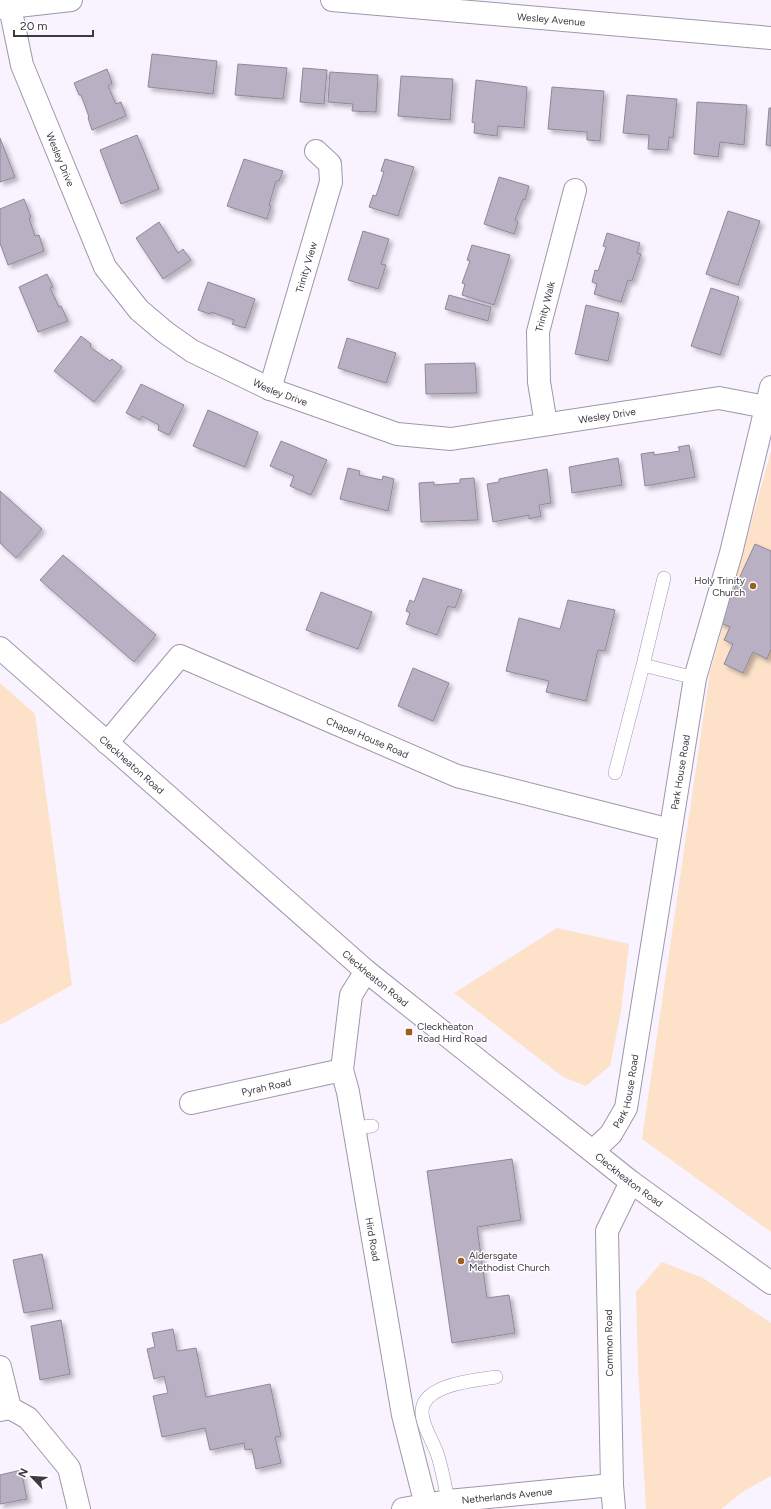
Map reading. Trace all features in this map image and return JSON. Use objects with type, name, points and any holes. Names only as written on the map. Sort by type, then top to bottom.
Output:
[{"type":"street","points":[[5,7],[72,0]]},
{"type":"street","name":"Wesley Avenue","points":[[332,0],[363,1],[771,38]]},
{"type":"street","name":"Wesley Drive","points":[[5,7],[22,66],[105,266],[139,310],[165,332],[192,351],[270,389],[398,434],[451,439],[719,398],[769,397]]},
{"type":"street","name":"Trinity View","points":[[270,389],[332,182],[330,164],[316,151]]},
{"type":"street","name":"Trinity Walk","points":[[546,424],[539,382],[538,332],[575,190]]},
{"type":"street","name":"Park House Road","points":[[593,1151],[611,1134],[626,1108],[695,678],[731,553],[769,397]]},
{"type":"street","name":"Cleckheaton Road","points":[[0,648],[366,970],[631,1182],[771,1283]]},
{"type":"street","name":"Chapel House Road","points":[[107,743],[180,656],[457,776],[670,830]]},
{"type":"street","name":"Hird Road","points":[[366,970],[351,995],[342,1070],[348,1092],[363,1127],[403,1415],[426,1507]]},
{"type":"street","name":"Pyrah Road","points":[[191,1103],[342,1070]]},
{"type":"street","name":"Common Road","points":[[614,1509],[612,1485],[607,1231],[631,1182]]},
{"type":"street","points":[[0,1367],[5,1409],[28,1418],[69,1468],[79,1509]]},
{"type":"street","name":"Netherlands Avenue","points":[[403,1509],[426,1507],[448,1501],[612,1485]]},
{"type":"lane","points":[[615,773],[664,578]]},
{"type":"lane","points":[[643,665],[695,678]]},
{"type":"lane","points":[[448,1501],[437,1452],[425,1429],[422,1411],[427,1400],[440,1389],[465,1381],[496,1377]]},
{"type":"shaded area","points":[[771,451],[771,1232],[642,1139],[710,672]]},
{"type":"shaded area","points":[[0,683],[35,714],[72,985],[0,1025]]},
{"type":"shaded area","points":[[557,928],[629,944],[621,1011],[610,1066],[586,1086],[563,1077],[454,993]]},
{"type":"shaded area","points":[[662,1262],[703,1278],[771,1323],[771,1476],[744,1491],[721,1509],[646,1509],[638,1368],[636,1292]]},
{"type":"building","points":[[152,54],[217,61],[213,94],[148,87]]},
{"type":"building","points":[[238,64],[287,68],[283,99],[235,95]]},
{"type":"building","points":[[303,68],[327,70],[324,104],[300,102]]},
{"type":"building","points":[[107,69],[112,83],[108,86],[116,104],[121,102],[126,116],[92,130],[81,95],[79,95],[74,83]]},
{"type":"building","points":[[330,72],[378,75],[376,112],[352,111],[353,104],[328,102]]},
{"type":"building","points":[[401,76],[453,79],[450,120],[398,116]]},
{"type":"building","points":[[476,80],[527,87],[524,128],[498,126],[497,136],[474,133],[475,123],[472,122]]},
{"type":"building","points":[[552,87],[604,91],[600,141],[587,140],[587,132],[548,129]]},
{"type":"building","points":[[627,95],[677,99],[673,138],[669,137],[668,150],[648,149],[649,135],[623,133]]},
{"type":"building","points":[[697,102],[747,105],[744,145],[720,142],[718,157],[694,154]]},
{"type":"building","points":[[769,108],[771,108],[771,146],[766,145]]},
{"type":"building","points":[[137,135],[159,189],[121,204],[100,150]]},
{"type":"building","points":[[0,138],[15,177],[0,182]]},
{"type":"building","points":[[244,159],[283,171],[279,181],[276,181],[269,205],[271,206],[267,219],[227,206]]},
{"type":"building","points":[[385,159],[414,167],[398,216],[369,207],[373,195],[376,196],[384,172],[381,171]]},
{"type":"building","points":[[499,177],[529,186],[525,200],[523,199],[515,220],[518,222],[514,234],[484,224]]},
{"type":"building","points":[[24,199],[31,217],[29,218],[35,236],[39,235],[44,251],[8,265],[0,243],[0,209]]},
{"type":"building","points":[[728,211],[760,221],[738,285],[706,274]]},
{"type":"building","points":[[159,222],[178,253],[183,249],[191,260],[163,279],[136,238]]},
{"type":"building","points":[[363,231],[389,239],[381,264],[386,265],[378,289],[348,280]]},
{"type":"building","points":[[607,233],[640,243],[637,253],[641,254],[632,281],[628,280],[621,302],[594,294],[597,284],[592,282],[595,270],[598,271],[606,247],[603,246]]},
{"type":"building","points":[[472,245],[510,255],[494,305],[462,295],[465,284],[462,283],[470,261],[467,260]]},
{"type":"building","points":[[47,274],[53,287],[50,288],[68,321],[38,332],[19,287]]},
{"type":"building","points":[[208,282],[255,299],[245,328],[232,324],[234,320],[211,312],[210,314],[198,310]]},
{"type":"building","points":[[711,288],[739,297],[720,355],[691,346]]},
{"type":"building","points":[[449,295],[491,307],[488,321],[445,309]]},
{"type":"building","points":[[586,305],[619,313],[608,361],[575,354]]},
{"type":"building","points":[[81,336],[91,344],[90,347],[110,361],[112,359],[122,367],[94,402],[54,371]]},
{"type":"building","points":[[347,338],[396,353],[386,383],[338,368]]},
{"type":"building","points":[[475,363],[477,393],[426,394],[425,364]]},
{"type":"building","points":[[141,384],[184,405],[169,435],[158,430],[159,425],[142,416],[140,420],[126,413]]},
{"type":"building","points":[[208,410],[258,432],[245,467],[193,446]]},
{"type":"building","points":[[281,441],[327,460],[311,495],[290,486],[294,476],[270,466]]},
{"type":"building","points":[[689,445],[695,477],[645,486],[641,454],[654,452],[654,455],[680,451],[678,447]]},
{"type":"building","points":[[618,458],[622,485],[572,493],[569,467]]},
{"type":"building","points":[[348,468],[360,471],[359,475],[382,480],[383,476],[394,479],[388,511],[340,499]]},
{"type":"building","points":[[547,469],[551,503],[539,505],[541,516],[529,519],[529,515],[493,522],[487,484],[499,482],[499,479]]},
{"type":"building","points":[[474,478],[478,520],[421,522],[419,483],[434,482],[434,485],[460,483],[460,479]]},
{"type":"building","points":[[0,491],[42,529],[16,558],[0,543]]},
{"type":"building","name":"Holy Trinity Church","points":[[755,544],[771,551],[771,649],[767,659],[753,652],[743,673],[724,664],[733,644],[724,640],[730,627],[719,622]]},
{"type":"building","points":[[63,555],[156,635],[134,662],[40,580]]},
{"type":"building","points":[[423,578],[462,590],[455,608],[448,606],[437,635],[406,624],[410,613],[406,611],[410,600],[414,602]]},
{"type":"building","points":[[321,592],[372,612],[358,649],[306,630]]},
{"type":"building","points":[[568,600],[615,610],[605,651],[598,650],[586,701],[546,692],[549,681],[506,671],[519,618],[560,629]]},
{"type":"building","points":[[413,668],[449,683],[433,721],[398,706]]},
{"type":"building","name":"Aldersgate Methodist Church","points":[[512,1159],[521,1220],[477,1227],[487,1298],[509,1295],[515,1333],[452,1343],[427,1171]]},
{"type":"building","points":[[42,1254],[53,1308],[24,1313],[13,1260]]},
{"type":"building","points":[[61,1320],[70,1374],[40,1380],[31,1326]]},
{"type":"building","points":[[173,1329],[177,1351],[196,1348],[206,1397],[270,1384],[281,1436],[275,1437],[281,1463],[256,1469],[252,1449],[245,1450],[244,1443],[210,1450],[205,1428],[162,1437],[153,1396],[168,1393],[164,1376],[154,1379],[147,1349],[155,1347],[152,1333]]},
{"type":"building","points":[[21,1470],[27,1499],[0,1504],[0,1475]]},
{"type":"place","name":"Holy Trinity Church","points":[[753,586]]},
{"type":"place","name":"Cleckheaton Road Hird Road","points":[[409,1032]]},
{"type":"place","name":"Aldersgate Methodist Church","points":[[461,1261]]}]
